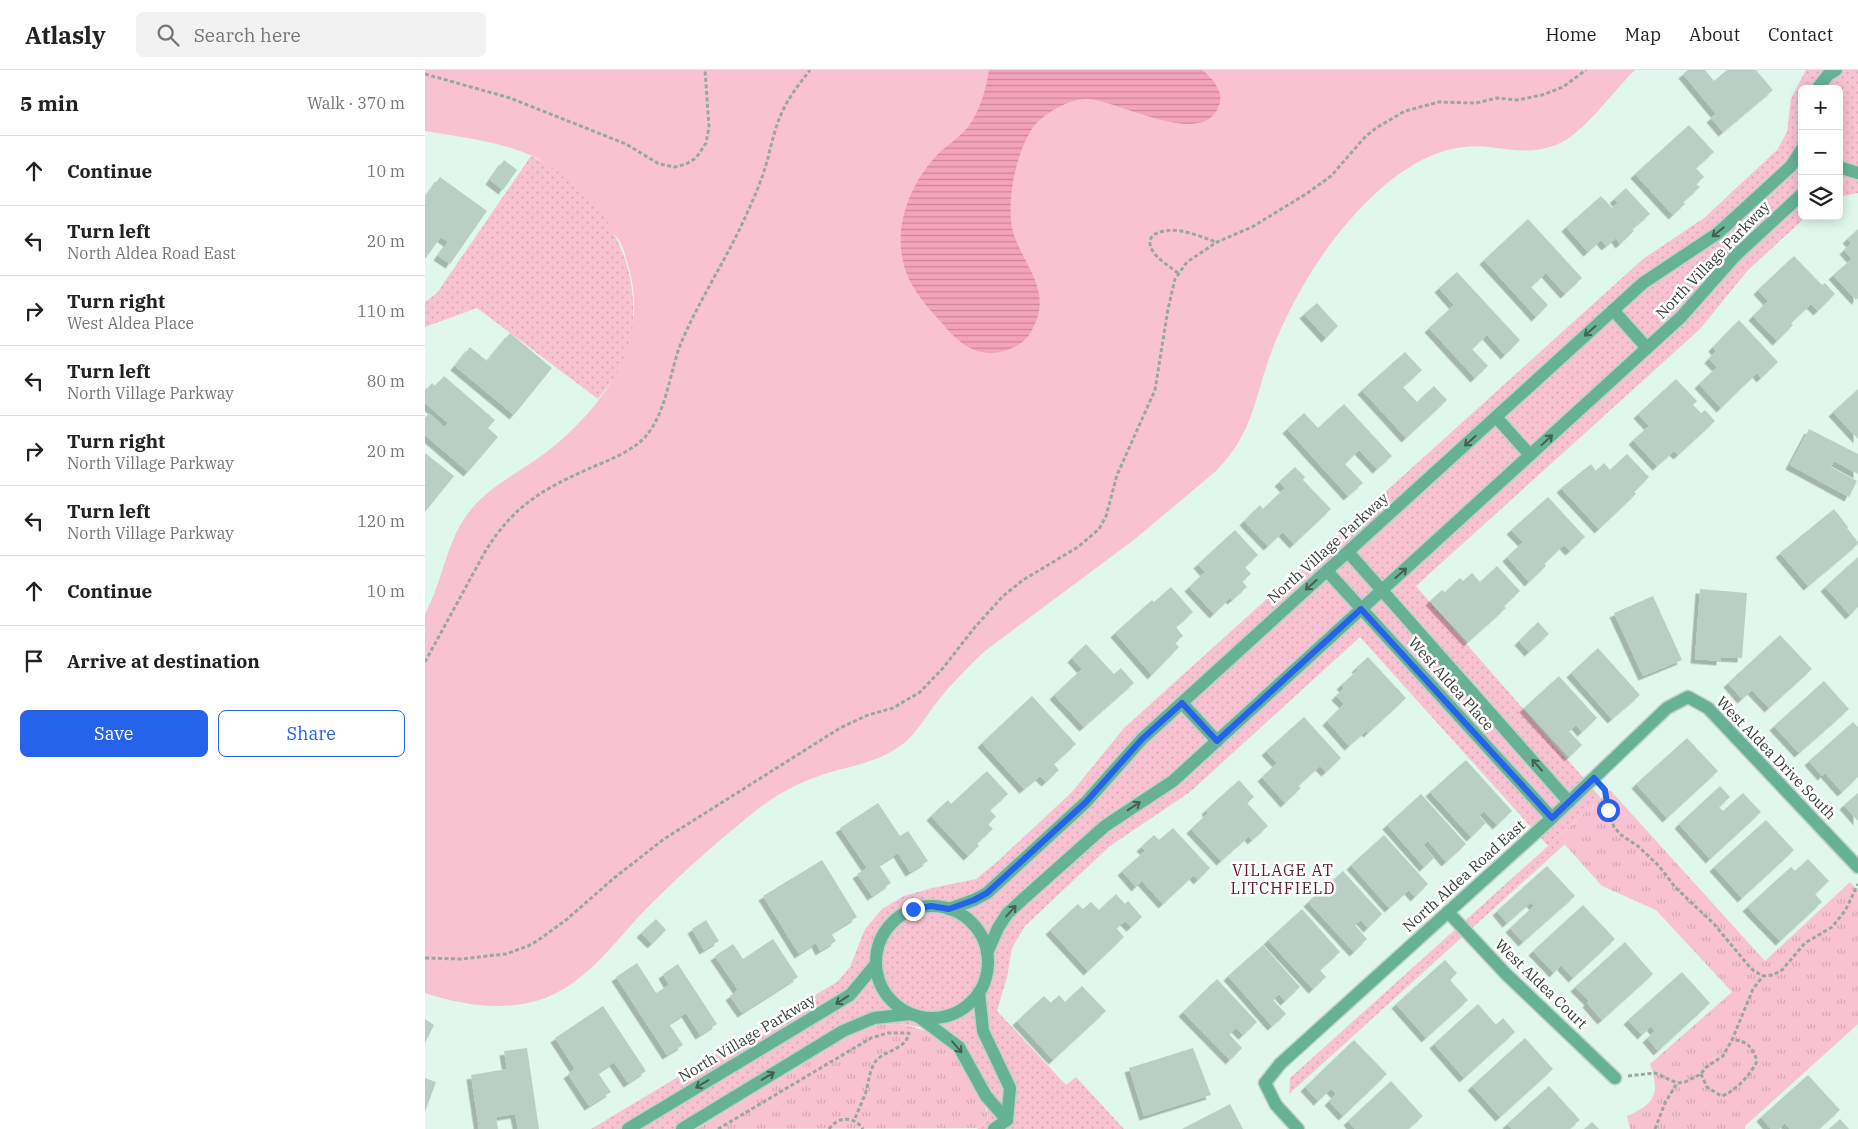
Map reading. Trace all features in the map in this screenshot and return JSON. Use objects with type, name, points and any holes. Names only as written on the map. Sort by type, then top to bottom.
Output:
[{"type":"street","points":[[1820,85],[1828,75],[1836,70]]},
{"type":"street","name":"North Village Parkway","points":[[949,909],[987,893],[1086,802],[1142,739],[1613,310],[1643,283],[1718,233],[1791,166],[1798,155]]},
{"type":"street","points":[[1843,168],[1856,173]]},
{"type":"street","points":[[1843,175],[1856,173]]},
{"type":"street","name":"North Village Parkway","points":[[987,953],[998,928],[1007,914],[1022,900],[1105,826],[1173,781],[1681,317],[1735,256],[1798,198]]},
{"type":"street","points":[[1613,310],[1647,348]]},
{"type":"street","points":[[1496,417],[1530,456]]},
{"type":"street","name":"West Aldea Place","points":[[1348,552],[1569,802]]},
{"type":"street","name":"West Aldea Place","points":[[1327,571],[1552,818]]},
{"type":"street","name":"North Aldea Road East","points":[[1298,1129],[1276,1105],[1265,1083],[1280,1064],[1552,818],[1667,708],[1688,697]]},
{"type":"street","name":"West Aldea Drive South","points":[[1688,697],[1708,708],[1858,866]]},
{"type":"street","points":[[1182,703],[1217,741]]},
{"type":"street","points":[[682,1129],[843,1031],[874,1018],[914,1016],[936,1018],[953,1014],[968,1005],[979,992],[985,980],[987,953],[982,939],[974,926],[963,916],[949,909],[931,906],[913,909],[897,918],[885,931],[877,947],[875,966],[878,981],[896,1006],[914,1016],[959,1047],[986,1096],[1007,1120]]},
{"type":"street","name":"West Aldea Court","points":[[1448,912],[1506,974],[1615,1078]]},
{"type":"street","name":"North Village Parkway","points":[[628,1129],[850,995],[875,966]]},
{"type":"street","points":[[979,992],[983,1031],[1010,1088],[1007,1120],[994,1129]]},
{"type":"path","points":[[425,74],[510,98],[626,144],[659,164],[675,168],[696,158],[706,143],[709,116],[705,70]]},
{"type":"path","points":[[425,662],[486,550],[497,532],[516,511],[552,486],[633,447],[649,432],[658,416],[681,344],[696,311],[731,248],[757,190],[784,108],[810,70]]},
{"type":"path","points":[[425,958],[461,959],[506,954],[537,941],[566,920],[620,873],[664,839],[840,728],[863,717],[893,708],[910,699],[943,668],[981,620],[1003,596],[1023,580],[1078,547],[1094,534],[1103,524],[1117,474],[1155,390],[1168,308],[1175,279],[1178,272],[1195,256],[1217,242],[1253,227],[1306,194],[1331,176],[1375,128],[1405,111],[1439,102],[1476,103],[1497,98],[1517,100],[1542,95],[1563,87],[1586,70]]},
{"type":"path","points":[[1178,272],[1155,255],[1151,249],[1150,238],[1153,235],[1167,230],[1175,230],[1217,242]]},
{"type":"path","points":[[1594,778],[1605,790],[1613,827],[1639,847],[1659,866],[1675,887],[1713,924],[1748,965],[1763,976],[1773,975],[1782,970],[1805,943],[1832,927],[1845,911],[1858,884]]},
{"type":"path","points":[[1615,1078],[1655,1073],[1677,1083],[1685,1082],[1701,1074],[1705,1068],[1723,1056],[1733,1040],[1753,989],[1763,976]]},
{"type":"path","points":[[718,1129],[871,1038],[888,1034],[909,1033],[906,1042],[879,1058],[875,1063],[870,1072],[867,1088],[855,1121]]},
{"type":"path","points":[[1701,1074],[1707,1087],[1721,1096],[1732,1092],[1750,1074],[1757,1061],[1754,1052],[1745,1042],[1733,1040]]},
{"type":"path","points":[[1655,1129],[1665,1103],[1677,1083]]},
{"type":"path","points":[[829,1129],[834,1122],[846,1118],[855,1121],[863,1129]]},
{"type":"green space","points":[[425,70],[1635,70],[1577,132],[1556,145],[1539,150],[1514,150],[1473,146],[1457,148],[1428,157],[1401,172],[1377,192],[1345,225],[1317,263],[1283,324],[1267,363],[1247,426],[1229,456],[1216,471],[1135,539],[985,651],[948,689],[913,735],[901,746],[875,759],[807,781],[772,799],[700,857],[643,912],[594,965],[566,987],[550,996],[519,1005],[487,1006],[440,998],[425,993],[425,614],[437,587],[451,545],[464,519],[473,507],[490,491],[548,451],[587,414],[604,393],[617,371],[627,347],[633,322],[634,296],[629,268],[619,240],[539,159],[497,144],[425,131]]},
{"type":"green space","points":[[1806,70],[1858,70],[1858,193],[1843,196],[1843,85],[1798,85]]},
{"type":"green space","points":[[1798,85],[1798,220],[1803,220],[1748,270],[1700,329],[1416,586],[1601,798],[1558,837],[1565,844],[1289,1094],[1290,1078],[1548,846],[1360,637],[1190,792],[1110,846],[1025,926],[1012,948],[1007,977],[997,1011],[1066,1085],[1076,1077],[1124,1129],[977,1129],[988,1119],[987,1107],[957,1055],[944,1040],[920,1027],[898,1024],[878,1025],[853,1035],[697,1129],[591,1129],[837,982],[850,967],[865,929],[882,909],[904,896],[976,879],[998,861],[1072,792],[1124,728],[1643,259],[1704,218],[1777,150],[1787,132],[1791,99]]},
{"type":"green space","points":[[531,156],[552,167],[588,197],[614,234],[624,256],[630,278],[633,302],[630,344],[619,370],[598,399],[477,308],[425,327],[425,302],[437,293]]},
{"type":"green space","points":[[1610,790],[1765,961],[1850,882],[1858,891],[1858,1024],[1745,1126],[1745,1129],[1630,1129],[1627,1116],[1637,1112],[1650,1102],[1655,1090],[1650,1064],[1732,992],[1656,910],[1602,886],[1558,837]]},
{"type":"green space","points":[[898,1024],[913,1027],[936,1036],[952,1050],[976,1087],[986,1109],[988,1119],[978,1128],[697,1129],[853,1035],[878,1025]]},
{"type":"shaded area","points":[[989,70],[1202,70],[1215,84],[1220,94],[1220,104],[1217,110],[1207,120],[1192,124],[1175,123],[1086,99],[1064,104],[1049,113],[1031,130],[1019,156],[1013,183],[1011,224],[1019,247],[1035,280],[1039,291],[1040,303],[1038,315],[1028,337],[1017,346],[995,353],[979,352],[965,345],[937,318],[910,281],[904,265],[901,248],[904,215],[916,184],[936,156],[961,135],[972,121],[982,100]]},
{"type":"building","points":[[1688,70],[1705,70],[1714,81],[1727,70],[1756,70],[1773,90],[1723,132],[1711,118],[1716,114],[1683,74]]},
{"type":"building","points":[[1689,125],[1714,152],[1696,168],[1704,177],[1696,184],[1700,187],[1683,202],[1685,204],[1673,215],[1635,174]]},
{"type":"building","points":[[504,160],[517,170],[503,190],[490,180]]},
{"type":"building","points":[[440,177],[487,211],[450,264],[438,256],[448,242],[441,237],[425,259],[425,198]]},
{"type":"building","points":[[1626,188],[1650,214],[1632,229],[1634,231],[1620,244],[1616,238],[1606,246],[1601,240],[1588,252],[1566,227],[1601,196],[1612,208],[1618,203],[1614,199]]},
{"type":"building","points":[[1528,219],[1582,278],[1565,294],[1546,273],[1531,287],[1548,305],[1536,317],[1484,260]]},
{"type":"building","points":[[1858,229],[1858,298],[1856,300],[1833,275],[1852,259],[1844,250],[1851,243],[1847,239]]},
{"type":"building","points":[[1794,256],[1822,285],[1825,283],[1835,294],[1818,311],[1811,304],[1791,323],[1793,325],[1777,341],[1753,316],[1768,301],[1758,290]]},
{"type":"building","points":[[1457,272],[1520,340],[1505,355],[1487,335],[1472,349],[1488,366],[1475,378],[1429,328],[1454,305],[1439,288]]},
{"type":"building","points":[[1317,303],[1338,326],[1326,338],[1304,314]]},
{"type":"building","points":[[1739,320],[1778,362],[1761,378],[1757,373],[1721,408],[1699,384],[1717,367],[1709,359],[1716,351],[1713,347]]},
{"type":"building","points":[[510,333],[552,368],[514,415],[455,366],[470,347],[487,361]]},
{"type":"building","points":[[1405,352],[1422,370],[1403,387],[1417,402],[1434,386],[1447,400],[1406,438],[1362,390]]},
{"type":"building","points":[[444,376],[495,420],[488,428],[498,437],[468,472],[425,435],[425,418],[429,413],[444,427],[448,423],[425,403],[425,391],[432,383],[435,386]]},
{"type":"building","points":[[1676,379],[1697,401],[1693,405],[1701,413],[1705,410],[1715,421],[1678,455],[1674,451],[1657,466],[1633,440],[1649,426],[1638,414]]},
{"type":"building","points":[[1858,389],[1858,439],[1833,412]]},
{"type":"building","points":[[1344,404],[1392,456],[1377,469],[1359,450],[1345,464],[1363,483],[1348,496],[1287,429],[1304,413],[1318,428]]},
{"type":"building","points":[[1809,429],[1858,454],[1858,474],[1834,461],[1831,467],[1857,481],[1849,497],[1790,465]]},
{"type":"building","points":[[425,453],[454,476],[425,512]]},
{"type":"building","points":[[1627,454],[1649,477],[1634,492],[1636,494],[1599,529],[1561,488],[1591,464],[1596,471],[1604,463],[1610,470]]},
{"type":"building","points":[[1295,467],[1305,477],[1303,480],[1331,509],[1294,544],[1283,532],[1268,546],[1244,521],[1260,505],[1263,509],[1285,488],[1279,482]]},
{"type":"building","points":[[1548,497],[1585,537],[1570,551],[1564,545],[1529,582],[1507,557],[1523,542],[1511,530]]},
{"type":"building","points":[[1834,509],[1858,544],[1808,586],[1780,553]]},
{"type":"building","points":[[1235,530],[1258,555],[1245,567],[1251,574],[1242,581],[1247,587],[1232,600],[1230,598],[1214,614],[1189,587],[1205,572],[1198,564]]},
{"type":"building","points":[[1858,557],[1858,607],[1850,615],[1825,587]]},
{"type":"building","points":[[1497,566],[1520,591],[1504,606],[1506,608],[1468,642],[1430,601],[1442,590],[1445,592],[1460,578],[1463,581],[1472,573],[1480,582]]},
{"type":"building","points":[[1171,587],[1193,612],[1176,627],[1183,636],[1175,643],[1179,647],[1152,675],[1115,633],[1152,600],[1154,602]]},
{"type":"building","points":[[1700,589],[1747,593],[1742,658],[1721,657],[1721,661],[1695,659]]},
{"type":"building","points":[[1653,596],[1682,660],[1643,676],[1614,613]]},
{"type":"building","points":[[1538,622],[1549,634],[1529,652],[1519,641]]},
{"type":"building","points":[[1780,635],[1812,669],[1769,708],[1752,690],[1742,699],[1728,683]]},
{"type":"building","points":[[1086,644],[1114,674],[1121,668],[1134,683],[1084,727],[1054,695],[1082,669],[1072,658]]},
{"type":"building","points":[[1598,648],[1640,695],[1612,719],[1571,673]]},
{"type":"building","points":[[1368,657],[1406,698],[1368,733],[1366,731],[1349,746],[1327,721],[1344,704],[1336,696],[1344,688],[1341,685],[1358,670],[1356,668]]},
{"type":"building","points":[[1559,676],[1597,718],[1582,732],[1576,725],[1569,731],[1582,745],[1569,757],[1524,708]]},
{"type":"building","points":[[1824,681],[1849,709],[1799,753],[1774,726]]},
{"type":"building","points":[[1032,696],[1076,744],[1054,764],[1059,770],[1046,782],[1040,776],[1024,789],[982,743]]},
{"type":"building","points":[[1304,717],[1341,758],[1326,772],[1320,766],[1298,786],[1301,788],[1285,803],[1262,777],[1277,763],[1266,751]]},
{"type":"building","points":[[1853,722],[1858,727],[1858,777],[1842,792],[1825,773],[1822,776],[1809,761]]},
{"type":"building","points":[[1687,738],[1718,771],[1667,818],[1636,784]]},
{"type":"building","points":[[1466,760],[1512,811],[1497,825],[1484,811],[1479,816],[1486,823],[1471,837],[1430,792]]},
{"type":"building","points":[[987,771],[1008,794],[990,810],[996,817],[988,824],[993,829],[977,843],[979,846],[968,856],[931,816],[948,800],[951,804]]},
{"type":"building","points":[[1239,780],[1254,797],[1247,803],[1268,826],[1252,840],[1249,836],[1221,861],[1191,829],[1208,813],[1206,810]]},
{"type":"building","points":[[1720,786],[1730,797],[1719,807],[1723,811],[1743,793],[1761,812],[1710,859],[1679,824]]},
{"type":"building","points":[[1858,793],[1858,821],[1844,805]]},
{"type":"building","points":[[1421,794],[1466,844],[1446,862],[1428,841],[1423,845],[1434,858],[1424,867],[1387,825]]},
{"type":"building","points":[[878,803],[900,836],[908,831],[928,861],[910,872],[898,853],[879,865],[891,883],[872,896],[857,874],[867,868],[840,828]]},
{"type":"building","points":[[1766,820],[1794,850],[1742,898],[1714,867]]},
{"type":"building","points":[[1173,828],[1210,868],[1198,880],[1194,875],[1163,904],[1142,881],[1136,887],[1122,871],[1145,851],[1141,847],[1154,835],[1159,840]]},
{"type":"building","points":[[1384,835],[1428,884],[1415,897],[1409,890],[1389,908],[1351,865]]},
{"type":"building","points":[[1808,859],[1829,881],[1815,894],[1822,902],[1780,941],[1747,907],[1791,867],[1795,871]]},
{"type":"building","points":[[822,860],[857,917],[831,933],[836,941],[820,951],[816,943],[799,954],[763,896]]},
{"type":"building","points":[[1547,866],[1575,896],[1523,942],[1510,928],[1534,906],[1531,902],[1507,923],[1497,911]]},
{"type":"building","points":[[1343,871],[1382,914],[1368,928],[1361,920],[1355,925],[1367,939],[1354,952],[1308,902]]},
{"type":"building","points":[[1116,894],[1125,904],[1128,901],[1142,917],[1131,927],[1125,921],[1116,928],[1124,937],[1088,971],[1050,930],[1078,904],[1083,909],[1091,902],[1099,910]]},
{"type":"building","points":[[1583,905],[1615,939],[1573,978],[1561,965],[1554,973],[1533,951]]},
{"type":"building","points":[[1302,909],[1340,952],[1320,970],[1326,977],[1313,989],[1268,940]]},
{"type":"building","points":[[656,919],[666,930],[652,944],[641,933]]},
{"type":"building","points":[[706,920],[719,941],[704,950],[692,929]]},
{"type":"building","points":[[773,939],[798,977],[742,1013],[730,996],[738,990],[715,956],[733,944],[743,959]]},
{"type":"building","points":[[1625,942],[1653,974],[1602,1020],[1587,1003],[1589,1001],[1575,987]]},
{"type":"building","points":[[1263,945],[1300,987],[1285,1001],[1279,994],[1273,1000],[1286,1014],[1272,1026],[1228,976]]},
{"type":"building","points":[[1445,960],[1457,973],[1450,980],[1468,1000],[1426,1038],[1396,1004]]},
{"type":"building","points":[[637,963],[656,993],[669,985],[663,974],[678,964],[717,1024],[700,1035],[686,1013],[669,1024],[683,1045],[667,1055],[616,977]]},
{"type":"building","points":[[1682,972],[1710,1003],[1658,1051],[1647,1038],[1655,1031],[1651,1026],[1642,1035],[1628,1020]]},
{"type":"building","points":[[1217,979],[1257,1022],[1243,1035],[1236,1028],[1229,1034],[1242,1048],[1230,1060],[1183,1012]]},
{"type":"building","points":[[1082,986],[1106,1011],[1053,1060],[1017,1021],[1044,996],[1051,1003],[1059,995],[1065,1002]]},
{"type":"building","points":[[1478,1004],[1496,1025],[1503,1018],[1515,1032],[1464,1078],[1434,1044]]},
{"type":"building","points":[[603,1006],[646,1071],[628,1083],[614,1062],[598,1073],[611,1092],[589,1106],[568,1074],[575,1069],[555,1038]]},
{"type":"building","points":[[425,1019],[434,1025],[425,1043]]},
{"type":"building","points":[[1525,1038],[1553,1069],[1500,1117],[1472,1086]]},
{"type":"building","points":[[1354,1040],[1387,1074],[1343,1116],[1329,1101],[1336,1094],[1331,1089],[1318,1101],[1305,1087]]},
{"type":"building","points":[[527,1048],[539,1129],[518,1129],[515,1114],[496,1117],[498,1129],[479,1129],[471,1075],[507,1069],[504,1051]]},
{"type":"building","points":[[1193,1048],[1211,1095],[1144,1116],[1129,1068]]},
{"type":"building","points":[[1808,1075],[1840,1110],[1819,1129],[1790,1129],[1785,1123],[1779,1129],[1771,1129],[1761,1117]]},
{"type":"building","points":[[425,1078],[436,1082],[425,1112]]},
{"type":"building","points":[[1391,1081],[1423,1116],[1408,1129],[1355,1129],[1348,1121]]},
{"type":"building","points":[[1549,1086],[1580,1120],[1569,1129],[1512,1129],[1507,1124]]},
{"type":"building","points":[[1230,1104],[1243,1129],[1182,1129]]},
{"type":"building","points":[[1840,1119],[1849,1129],[1829,1129]]},
{"type":"building","points":[[1592,1122],[1599,1129],[1584,1129]]},
{"type":"district","name":"VILLAGE AT LITCHFIELD","points":[[1283,879]]},
{"type":"route","points":[[913,909],[931,906],[949,909],[987,893],[1086,802],[1142,739],[1182,703],[1217,741],[1361,609],[1552,818],[1594,778],[1605,790],[1608,810]]}]
